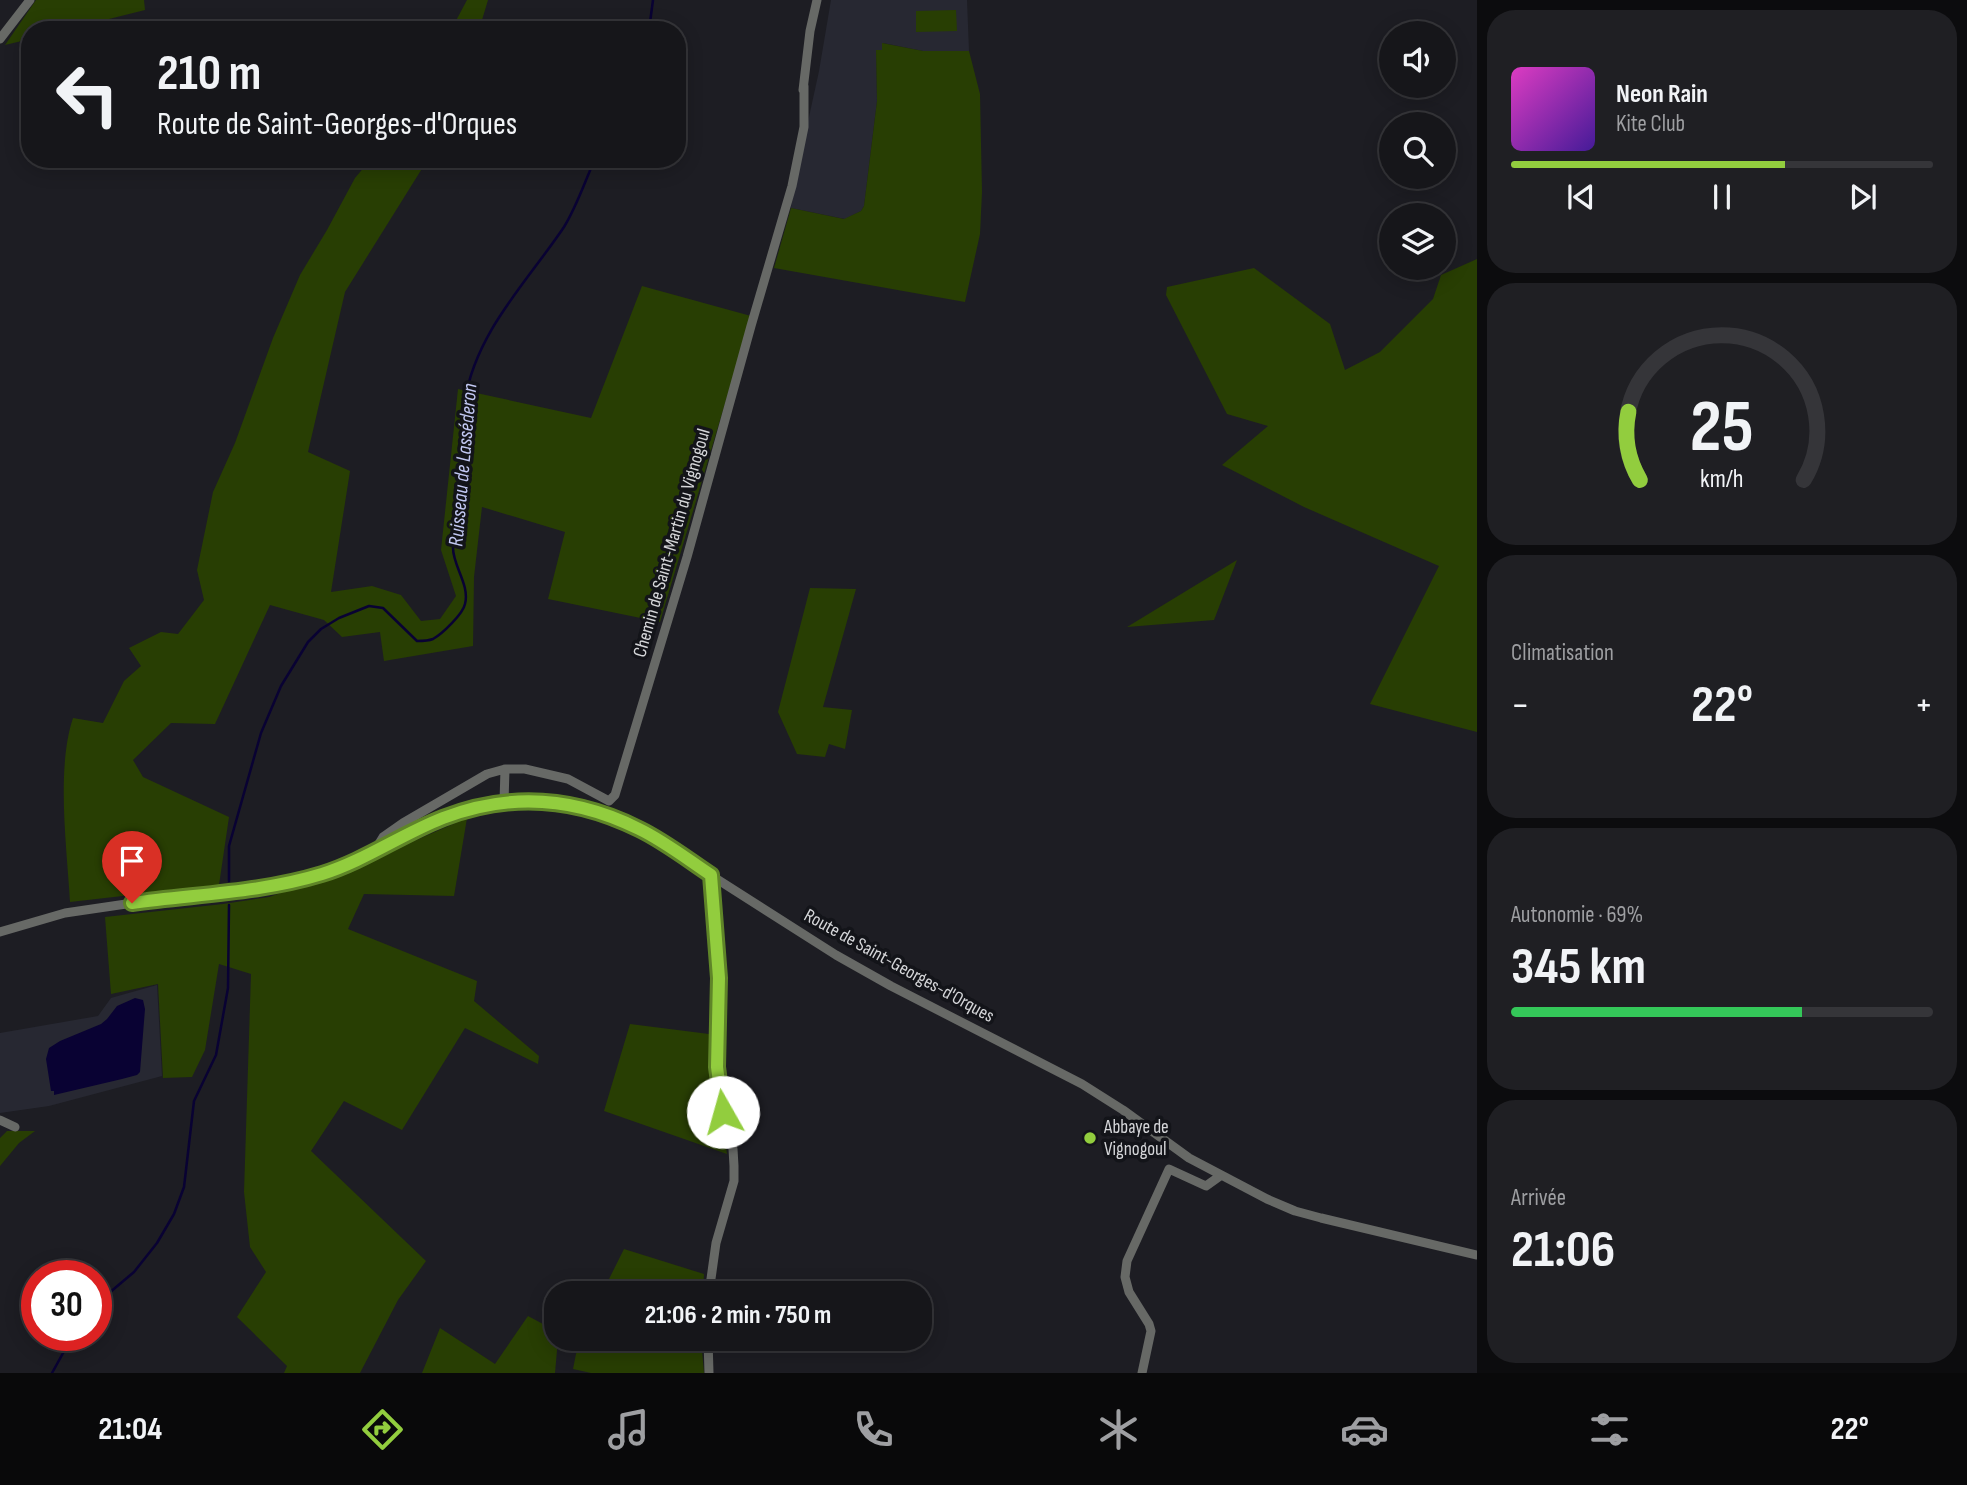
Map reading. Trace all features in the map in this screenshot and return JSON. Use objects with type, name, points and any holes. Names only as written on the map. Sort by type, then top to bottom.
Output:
[{"type":"street","points":[[0,39],[30,0]]},
{"type":"street","name":"Chemin de Saint-Martin du Vignogoul","points":[[375,850],[383,836],[403,823],[487,774],[505,769],[525,769],[568,779],[609,801],[615,795],[687,557],[792,186],[804,127],[804,86],[810,31],[817,0]]},
{"type":"street","points":[[504,802],[505,769]]},
{"type":"street","name":"Route de Saint-Georges-d'Orques","points":[[0,932],[65,913],[271,887],[300,880],[325,873],[442,818],[483,805],[551,802],[593,810],[640,830],[784,923],[891,986],[1082,1084],[1189,1158],[1220,1175],[1295,1211],[1477,1255]]},
{"type":"street","points":[[711,875],[719,978],[717,1067],[723,1112],[732,1143],[734,1181],[716,1243],[711,1281]]},
{"type":"street","points":[[0,1120],[15,1126]]},
{"type":"street","points":[[1142,1373],[1151,1331],[1129,1292],[1125,1277],[1127,1261],[1169,1169],[1206,1186],[1220,1175]]},
{"type":"street","points":[[708,1351],[709,1373]]},
{"type":"shaded area","points":[[831,0],[967,0],[969,51],[923,51],[883,43],[882,50],[876,50],[877,101],[864,206],[861,211],[845,219],[791,208]]},
{"type":"shaded area","points":[[157,985],[162,1076],[49,1106],[0,1113],[0,1033],[98,1016],[111,998]]},
{"type":"shaded area","points":[[135,998],[143,1000],[145,1009],[140,1072],[137,1075],[54,1095],[46,1059],[49,1048],[101,1024],[117,1006]]},
{"type":"green space","points":[[36,0],[144,0],[145,10],[101,21],[22,21]]},
{"type":"green space","points":[[467,0],[488,0],[482,21],[456,21]]},
{"type":"green space","points":[[956,10],[957,31],[916,32],[916,11]]},
{"type":"green space","points":[[21,22],[21,41],[5,45]]},
{"type":"green space","points":[[882,43],[923,51],[969,51],[980,94],[982,192],[980,234],[965,302],[774,268],[791,208],[844,219],[861,211],[864,206],[877,101],[876,50],[882,50]]},
{"type":"green space","points":[[363,168],[422,168],[345,292],[308,452],[350,471],[331,592],[372,586],[401,595],[421,621],[440,619],[456,596],[441,550],[458,389],[591,418],[642,286],[751,316],[660,622],[548,599],[565,532],[482,507],[474,577],[473,646],[384,661],[380,632],[342,637],[324,620],[270,605],[215,724],[171,723],[133,760],[143,777],[229,817],[219,885],[70,902],[64,784],[68,738],[73,718],[103,723],[124,681],[141,666],[129,648],[161,632],[178,634],[204,600],[197,570],[213,492],[235,443],[273,338],[300,275],[355,178]]},
{"type":"green space","points":[[1477,259],[1477,732],[1370,704],[1439,566],[1304,507],[1222,465],[1268,426],[1227,414],[1166,295],[1167,287],[1254,268],[1330,324],[1345,370],[1380,352],[1433,299],[1439,280],[1456,280],[1456,268]]},
{"type":"green space","points":[[1237,560],[1214,620],[1127,627]]},
{"type":"green space","points":[[810,588],[856,589],[823,707],[852,710],[845,749],[829,744],[825,757],[797,754],[778,712]]},
{"type":"green space","points":[[467,818],[454,896],[364,894],[348,929],[477,981],[474,1001],[539,1056],[538,1064],[465,1028],[402,1130],[344,1101],[311,1151],[426,1261],[398,1300],[360,1373],[284,1373],[287,1366],[237,1317],[266,1272],[250,1247],[244,1192],[251,974],[219,964],[205,1050],[192,1077],[163,1078],[158,984],[111,994],[105,917],[269,897],[345,871]]},
{"type":"green space","points":[[630,1024],[709,1034],[727,1154],[604,1111]]},
{"type":"green space","points":[[7,1131],[35,1131],[19,1143],[0,1166],[0,1138]]},
{"type":"green space","points":[[624,1249],[704,1274],[704,1281],[608,1281]]},
{"type":"green space","points":[[528,1316],[544,1325],[544,1351],[557,1351],[555,1373],[422,1373],[440,1328],[495,1364]]},
{"type":"green space","points":[[577,1351],[702,1351],[704,1373],[591,1373],[573,1369]]},
{"type":"waterway","name":"Ruisseau de Lasséderon","points":[[650,21],[653,0]]},
{"type":"waterway","name":"Ruisseau de Lasséderon","points":[[229,881],[229,846],[261,733],[281,686],[308,642],[321,629],[339,618],[369,606],[383,608],[417,641],[429,640],[447,628],[463,608],[465,590],[453,548],[460,488],[465,400],[471,375],[491,330],[569,219],[591,168]]},
{"type":"waterway","name":"Ruisseau de Lasséderon","points":[[112,1291],[134,1272],[157,1243],[174,1214],[184,1187],[194,1101],[216,1055],[228,988],[229,905]]},
{"type":"waterway","name":"Ruisseau de Lasséderon","points":[[52,1373],[64,1351]]},
{"type":"place","name":"Abbaye de Vignogoul","points":[[1090,1138]]},
{"type":"route","points":[[132,903],[271,887],[300,880],[352,862],[442,818],[483,805],[551,802],[593,810],[640,830],[711,875],[719,978],[717,1067],[723,1112]]}]
